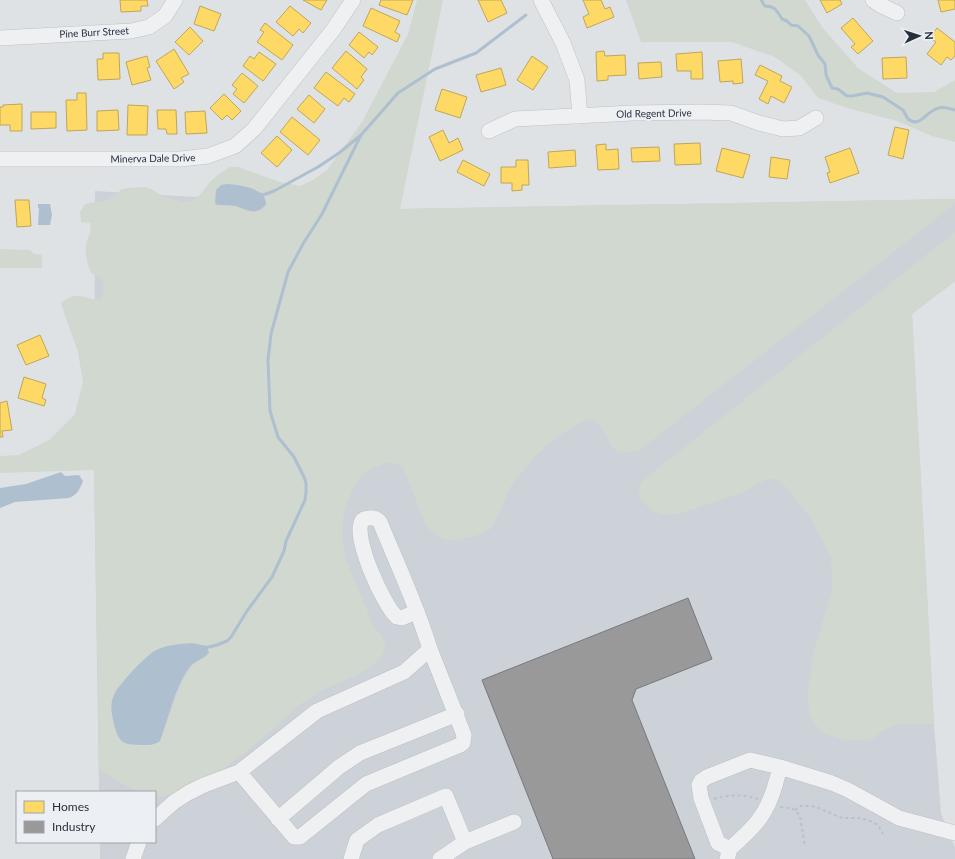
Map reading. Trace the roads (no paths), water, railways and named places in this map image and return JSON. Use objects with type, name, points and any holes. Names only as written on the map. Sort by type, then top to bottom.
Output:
[{"type":"street","name":"Pine Burr Street","points":[[0,38],[131,31],[149,27],[165,16],[175,0]]},
{"type":"street","name":"Minerva Dale Drive","points":[[0,159],[181,159],[208,156],[236,146],[254,129],[333,30],[353,0]]},
{"type":"street","points":[[541,0],[563,43],[577,80],[580,116]]},
{"type":"street","points":[[873,0],[897,13]]},
{"type":"street","name":"Old Regent Drive","points":[[488,131],[515,119],[633,113],[702,112],[731,114],[783,129],[799,128],[816,118]]},
{"type":"street","points":[[239,772],[278,819],[294,836],[300,837],[366,784],[463,743],[464,735],[416,611],[380,522],[377,519],[372,518],[364,519],[361,522],[360,527],[365,553],[375,583],[385,601],[397,617],[402,618],[416,611]]},
{"type":"street","points":[[156,818],[170,805],[188,793],[204,785],[239,772],[317,711],[404,672],[430,649]]},
{"type":"street","points":[[278,819],[339,767],[360,753],[456,714]]},
{"type":"street","points":[[780,767],[773,793],[765,811],[728,854],[718,843],[701,798],[699,790],[701,781],[707,777],[750,760],[780,767],[832,783],[848,790],[899,818],[955,833]]},
{"type":"street","points":[[351,859],[357,840],[378,825],[446,796],[465,842]]},
{"type":"street","points":[[440,859],[465,842],[514,822]]},
{"type":"street","points":[[133,859],[139,843]]},
{"type":"water","points":[[221,185],[239,185],[258,191],[265,199],[266,205],[258,210],[251,211],[236,206],[217,205],[215,203],[216,190]]},
{"type":"water","points":[[38,204],[50,204],[52,215],[50,225],[38,225]]},
{"type":"water","points":[[61,472],[65,476],[79,475],[83,481],[81,487],[72,497],[15,502],[0,508],[0,488],[26,484]]},
{"type":"water","points":[[192,643],[207,646],[209,653],[191,665],[184,676],[179,685],[160,741],[155,744],[148,745],[123,742],[115,728],[111,704],[118,689],[142,661],[153,652],[167,646]]},
{"type":"waterway","points":[[761,0],[765,6],[771,7],[775,10],[782,19],[791,25],[798,26],[809,36],[818,55],[825,64],[826,75],[832,88],[838,89],[847,96],[867,93],[883,97],[903,110],[908,119],[916,122],[934,109],[945,107],[955,110]]},
{"type":"waterway","points":[[259,194],[263,195],[274,191],[318,167],[339,153],[361,135],[398,93],[435,69],[476,53],[526,15]]},
{"type":"waterway","points":[[204,648],[227,641],[231,637],[247,611],[272,577],[284,551],[286,541],[305,500],[306,483],[304,477],[294,457],[278,437],[270,411],[268,360],[271,334],[288,272],[303,244],[322,214],[361,135]]}]
